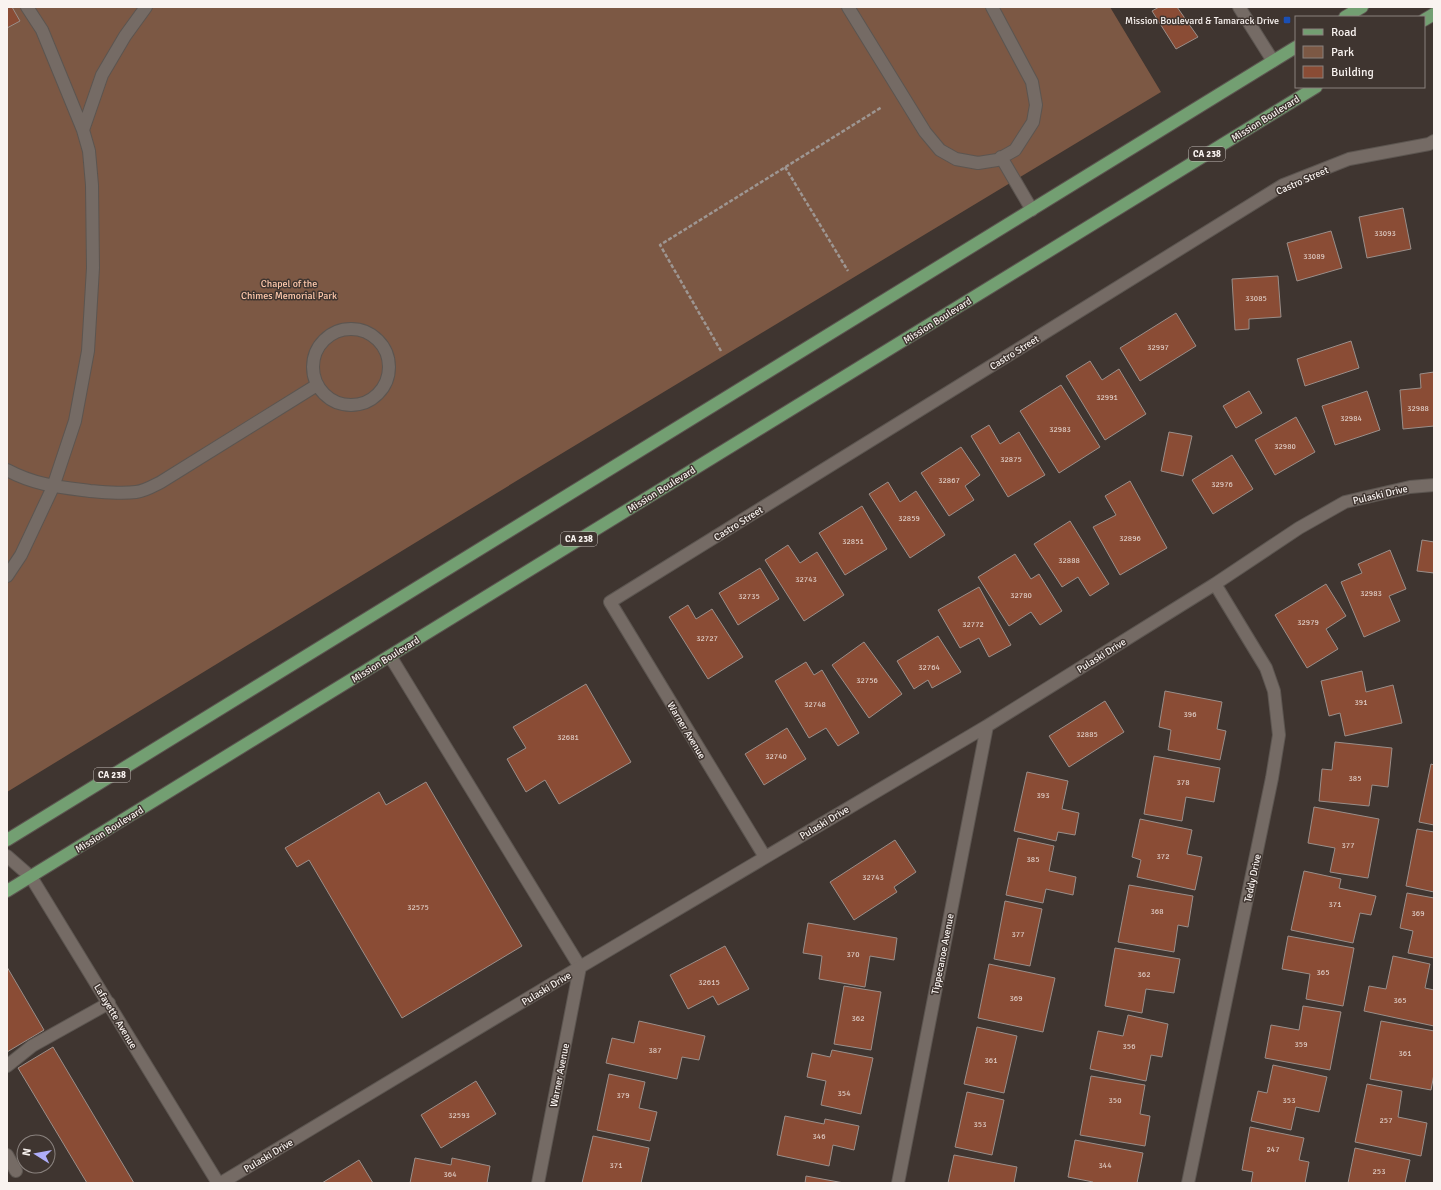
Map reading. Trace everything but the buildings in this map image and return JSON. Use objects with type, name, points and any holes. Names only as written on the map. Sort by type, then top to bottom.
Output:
[{"type":"main road","points":[[1346,13],[1362,7]]},
{"type":"main road","points":[[1425,19],[1434,14]]},
{"type":"main road","name":"CA 238","points":[[7,840],[1295,48]]},
{"type":"main road","name":"Mission Boulevard","points":[[7,891],[1314,88]]},
{"type":"street","points":[[7,576],[21,555],[53,487],[75,421],[88,350],[93,268],[92,193],[89,150],[83,130],[42,30],[27,7]]},
{"type":"street","points":[[83,130],[102,75],[125,36],[146,7]]},
{"type":"street","points":[[848,7],[925,132],[940,150],[956,159],[978,163],[997,160],[1015,150],[1033,122],[1036,105],[1032,82],[992,7]]},
{"type":"street","points":[[1240,7],[1273,61]]},
{"type":"street","name":"Castro Street","points":[[610,602],[1283,185],[1350,159],[1429,144],[1434,141]]},
{"type":"street","points":[[1002,157],[1032,210]]},
{"type":"street","points":[[347,328],[362,329],[376,337],[385,348],[389,363],[388,378],[381,391],[369,401],[354,405],[340,404],[326,397],[317,385],[312,370],[314,355],[321,342],[333,332],[347,328]]},
{"type":"street","points":[[7,470],[21,477],[53,487],[114,493],[146,490],[317,385]]},
{"type":"street","name":"Pulaski Drive","points":[[222,1183],[580,967],[987,726],[1215,584],[1299,528],[1345,502],[1410,487],[1434,485]]},
{"type":"street","name":"Teddy Drive","points":[[1188,1183],[1272,778],[1279,735],[1274,691],[1266,668],[1215,584]]},
{"type":"street","name":"Warner Avenue","points":[[610,602],[765,857]]},
{"type":"street","points":[[390,656],[580,967]]},
{"type":"street","name":"Tippecanoe Avenue","points":[[898,1183],[987,726]]},
{"type":"street","name":"Lafayette Avenue","points":[[7,856],[31,877],[218,1183]]},
{"type":"street","name":"Warner Avenue","points":[[538,1183],[580,967]]},
{"type":"street","points":[[7,1066],[32,1046],[109,1003]]},
{"type":"street","points":[[7,1155],[16,1171]]},
{"type":"path","points":[[721,351],[660,245],[882,107]]},
{"type":"path","points":[[785,167],[848,271]]},
{"type":"green space","name":"Chapel of the Chimes Memorial Park","points":[[7,7],[1110,7],[1161,92],[536,469],[7,792]]},
{"type":"place","name":"Mission Boulevard & Tamarack Drive","points":[[1287,20]]}]
